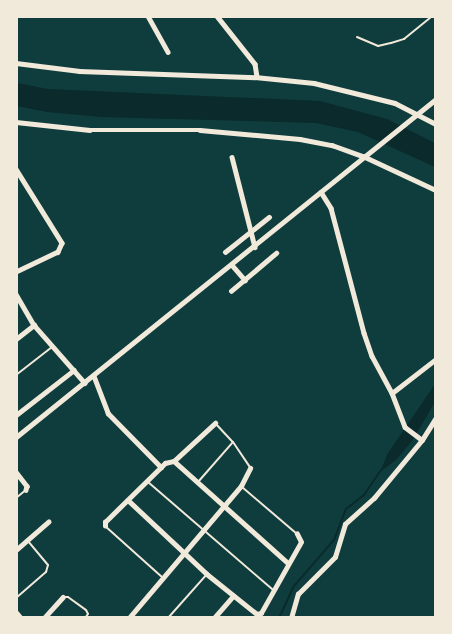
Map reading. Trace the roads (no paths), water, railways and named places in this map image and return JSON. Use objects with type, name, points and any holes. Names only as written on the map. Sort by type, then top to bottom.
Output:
[{"type":"street","points":[[148,16],[168,52]]},
{"type":"street","points":[[217,16],[249,54],[255,64],[256,77]]},
{"type":"street","points":[[16,63],[79,71],[256,77],[314,83],[361,93],[417,113],[435,124]]},
{"type":"street","points":[[16,437],[255,247],[365,154],[435,99]]},
{"type":"street","points":[[16,122],[90,130],[251,133],[332,145],[365,154],[435,190]]},
{"type":"street","points":[[232,157],[255,247]]},
{"type":"street","points":[[16,169],[62,243],[58,252],[16,272]]},
{"type":"street","points":[[321,192],[331,208],[372,356],[392,393],[405,427],[421,438]]},
{"type":"street","points":[[225,252],[269,217]]},
{"type":"street","points":[[231,291],[276,253]]},
{"type":"street","points":[[232,265],[244,280]]},
{"type":"street","points":[[16,294],[34,325],[85,383]]},
{"type":"street","points":[[16,339],[34,325]]},
{"type":"street","points":[[392,393],[435,359]]},
{"type":"street","points":[[16,415],[74,370]]},
{"type":"street","points":[[94,376],[108,413],[161,467]]},
{"type":"street","points":[[291,618],[298,594],[335,557],[345,524],[368,505],[435,418]]},
{"type":"street","points":[[105,526],[105,522],[165,463],[174,461],[215,423]]},
{"type":"street","points":[[174,461],[287,562]]},
{"type":"street","points":[[129,618],[241,486],[250,468]]},
{"type":"street","points":[[16,471],[27,486],[26,490]]},
{"type":"street","points":[[128,500],[207,574],[257,614],[261,613],[287,562],[301,542],[297,534]]},
{"type":"street","points":[[16,550],[48,522]]},
{"type":"street","points":[[214,618],[233,596]]},
{"type":"street","points":[[44,618],[63,597]]},
{"type":"street","points":[[16,612],[21,618]]},
{"type":"lane","points":[[357,37],[378,46],[392,43],[410,35],[432,16]]},
{"type":"lane","points":[[16,375],[53,347]]},
{"type":"lane","points":[[215,423],[233,442],[250,468]]},
{"type":"lane","points":[[198,482],[233,442]]},
{"type":"lane","points":[[147,482],[273,590]]},
{"type":"lane","points":[[241,486],[297,534]]},
{"type":"lane","points":[[16,498],[26,490]]},
{"type":"lane","points":[[105,526],[163,578]]},
{"type":"lane","points":[[16,597],[46,572],[48,565],[27,540]]},
{"type":"lane","points":[[168,618],[207,574]]},
{"type":"lane","points":[[63,597],[86,610],[88,612],[85,618]]},
{"type":"water","points":[[17,83],[48,89],[320,101],[387,119],[435,143],[435,167],[358,132],[316,123],[101,117],[47,112],[17,106]]},
{"type":"water","points":[[435,384],[435,402],[412,441],[396,460],[380,472],[388,453]]},
{"type":"waterway","points":[[279,618],[294,586],[334,540],[346,509],[364,495],[380,471]]}]
